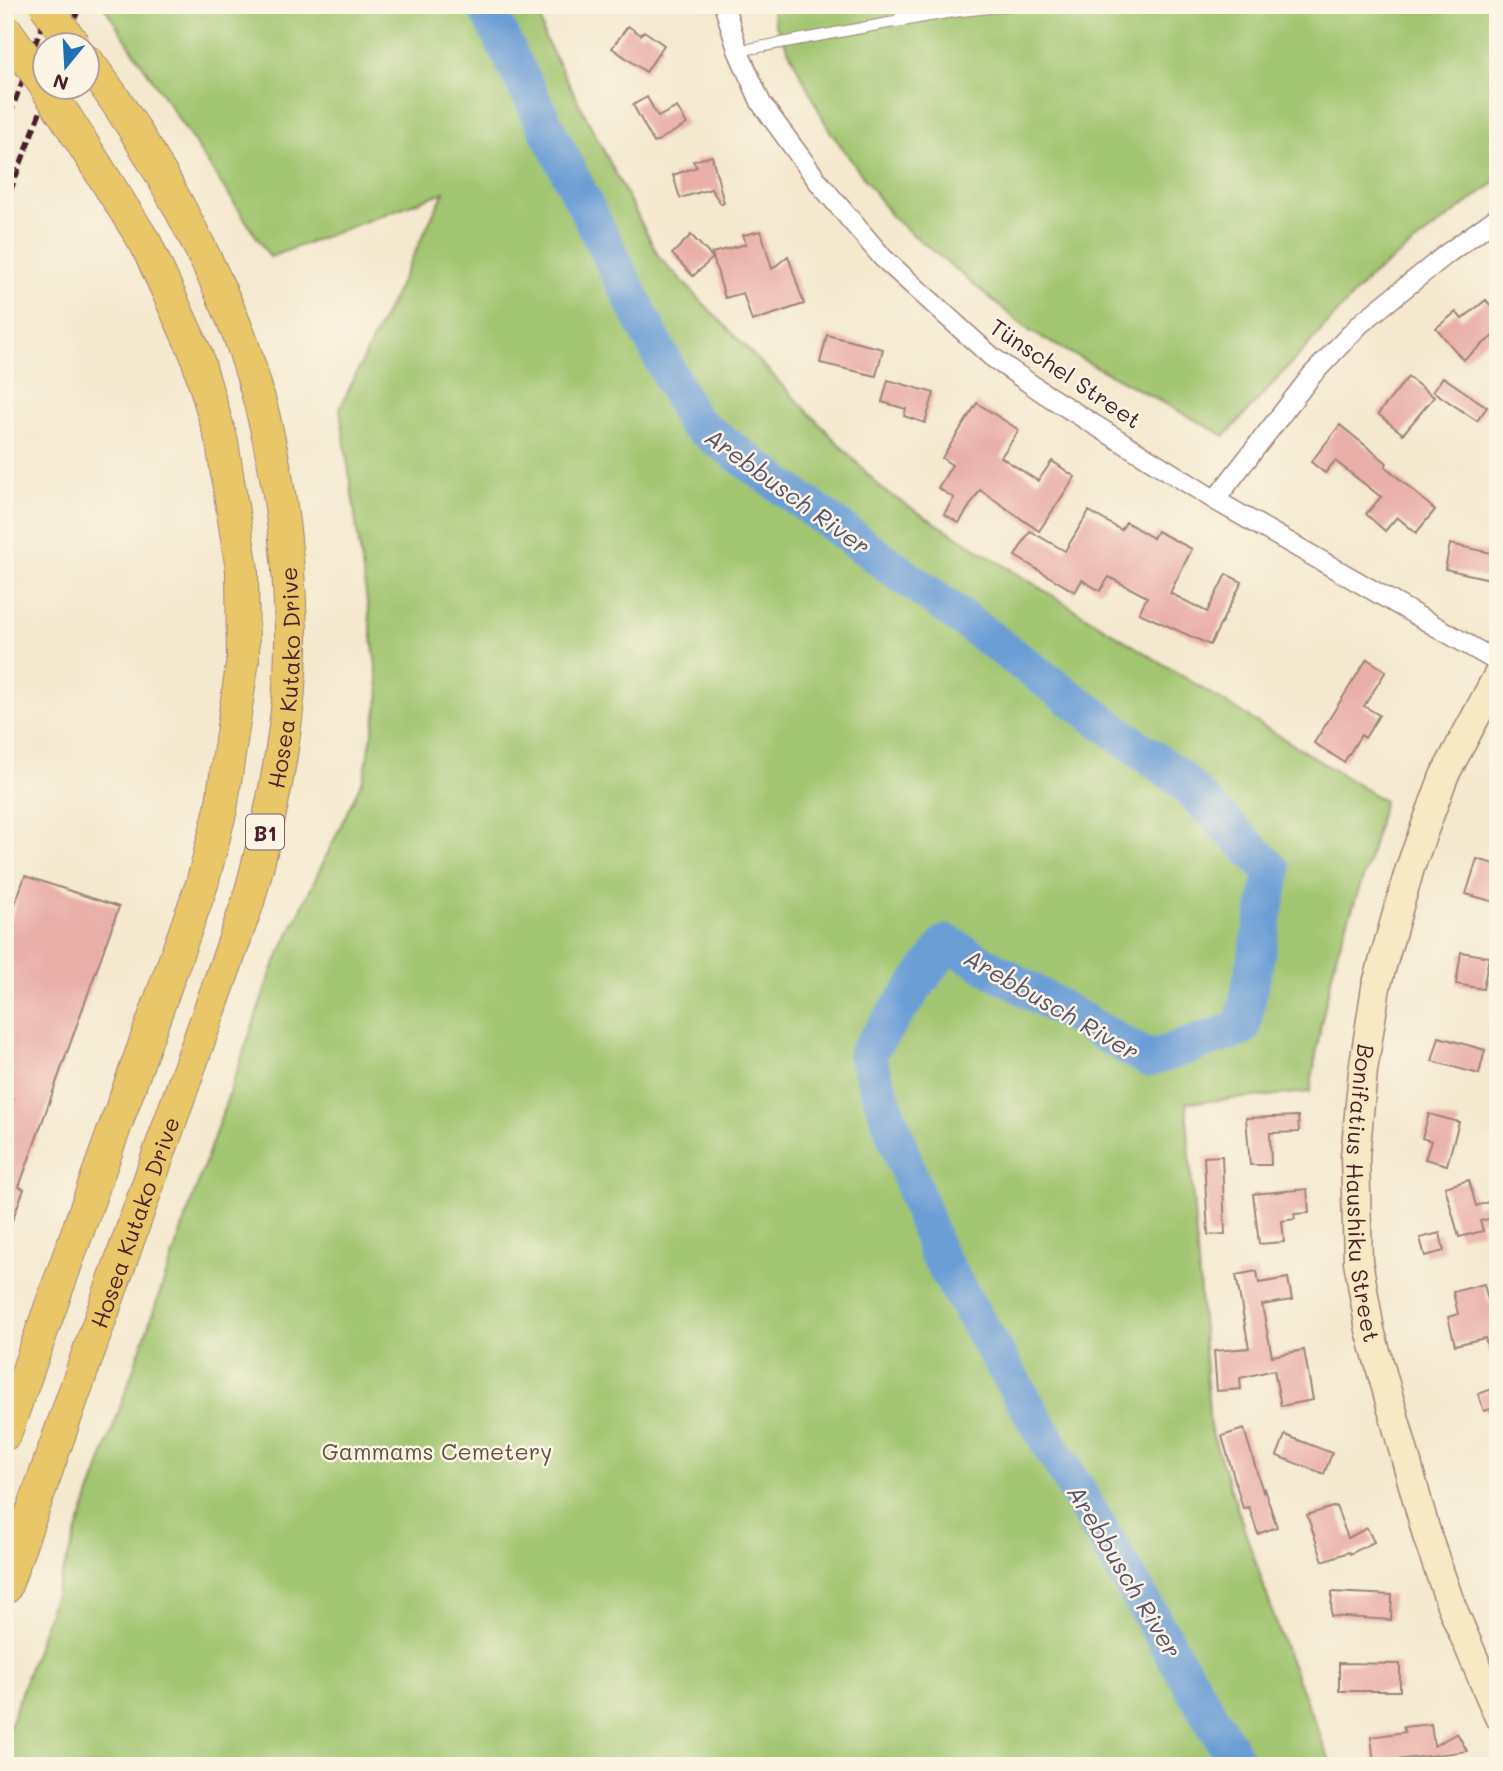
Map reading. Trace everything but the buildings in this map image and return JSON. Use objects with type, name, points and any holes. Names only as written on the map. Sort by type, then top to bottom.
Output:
[{"type":"main road","points":[[45,5],[65,32]]},
{"type":"main road","name":"Hosea Kutako Drive","points":[[5,30],[32,68]]},
{"type":"main road","name":"Hosea Kutako Drive","points":[[5,1588],[248,902],[273,796],[284,734],[289,675],[288,581],[280,504],[270,445],[244,349],[178,201],[102,84]]},
{"type":"main road","name":"Hosea Kutako Drive","points":[[5,1434],[202,884],[221,809],[243,659],[242,570],[233,508],[222,442],[196,354],[146,244],[56,102]]},
{"type":"street","name":"Tünschel Street","points":[[724,5],[738,51],[761,103],[834,202],[883,258],[992,357],[1045,394],[1215,500],[1498,662]]},
{"type":"street","points":[[1215,500],[1312,374],[1360,324],[1498,216]]},
{"type":"street","name":"Bonifatius Haushiku Street","points":[[1498,675],[1444,776],[1410,867],[1376,987],[1363,1071],[1354,1157],[1358,1261],[1370,1330],[1428,1539],[1451,1605],[1498,1715]]},
{"type":"lane","points":[[894,22],[916,5]]},
{"type":"lane","points":[[738,51],[953,12],[1016,5]]},
{"type":"green space","name":"Gammams Cemetery","points":[[103,5],[539,5],[544,36],[659,257],[884,491],[1384,801],[1368,864],[1337,952],[1310,1092],[1186,1103],[1210,1427],[1283,1643],[1332,1766],[5,1766],[5,1739],[272,970],[364,777],[380,694],[340,408],[444,192],[270,257]]},
{"type":"green space","points":[[771,5],[1498,5],[1498,180],[1372,275],[1225,436],[1031,332],[892,217],[828,128],[775,24]]},
{"type":"waterway","name":"Arebbusch River","points":[[485,5],[693,421],[1178,777],[1273,871],[1242,1028],[1149,1059],[947,943],[866,1054],[937,1253],[1239,1766]]},
{"type":"railway","points":[[5,130],[49,5]]},
{"type":"railway","points":[[70,32],[80,5]]},
{"type":"railway","points":[[5,206],[44,102]]}]
